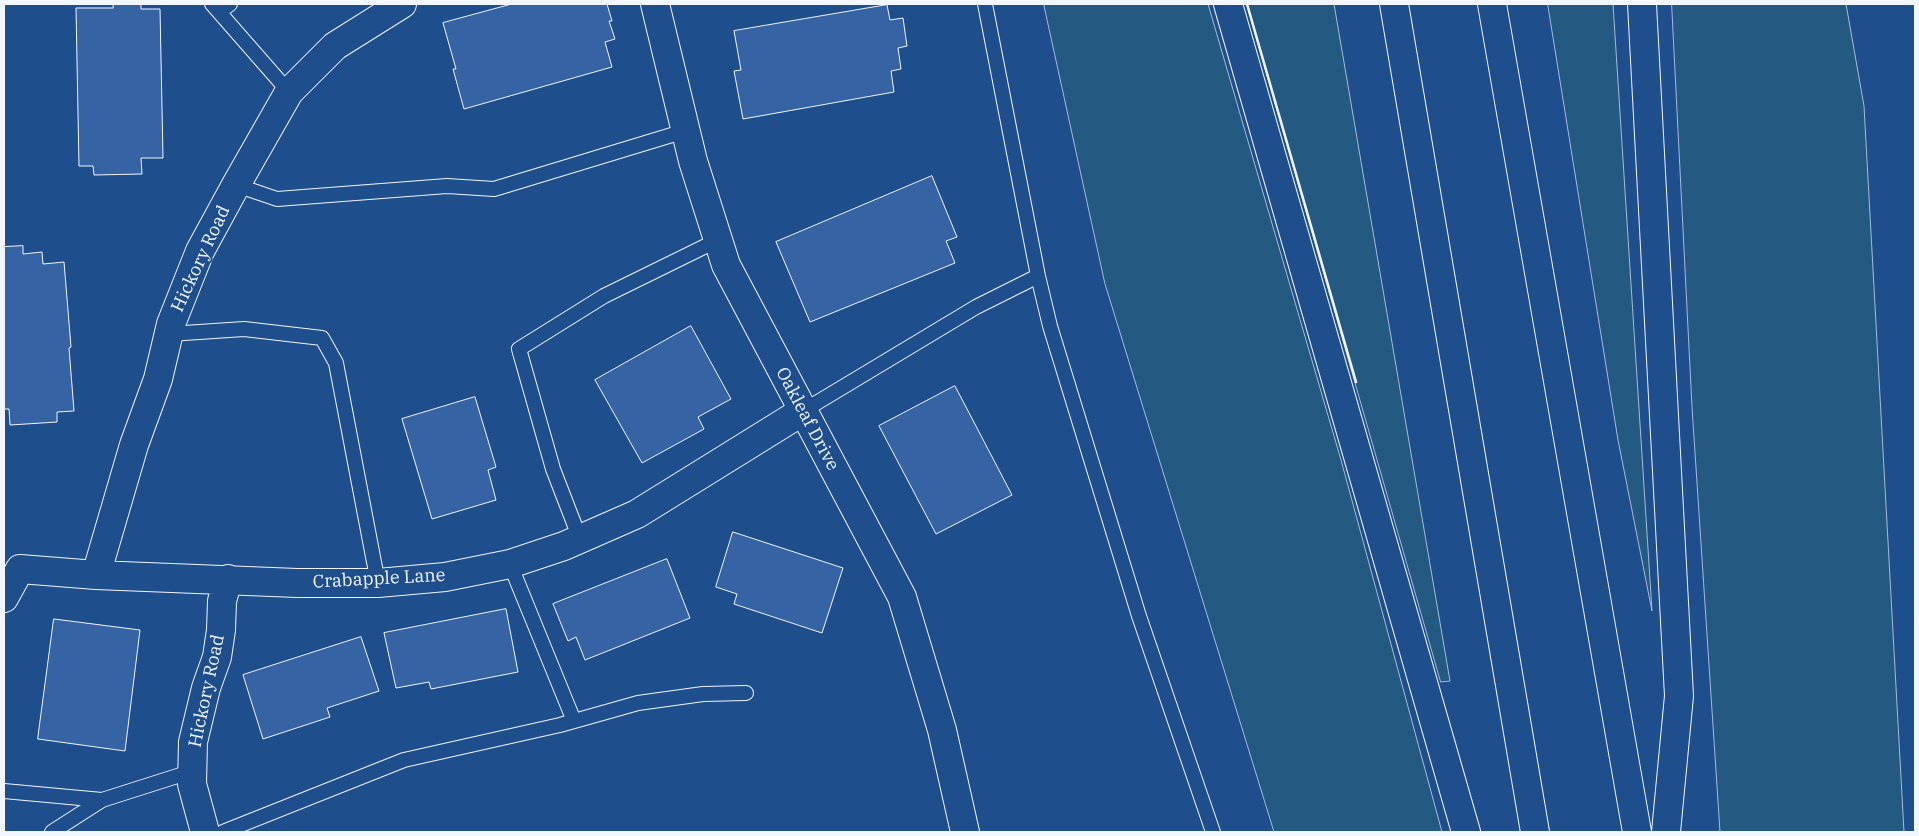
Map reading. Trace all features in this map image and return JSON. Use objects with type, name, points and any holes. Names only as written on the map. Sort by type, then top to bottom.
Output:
[{"type":"main road","name":"Hickory Road","points":[[96,575],[134,445],[158,379],[171,324],[200,251],[289,92],[335,46],[402,4]]},
{"type":"main road","name":"Oakleaf Drive","points":[[655,4],[693,162],[726,265],[902,597],[942,730],[965,832]]},
{"type":"main road","points":[[1228,4],[1466,832]]},
{"type":"main road","points":[[1394,4],[1535,832]]},
{"type":"main road","points":[[1492,4],[1637,832]]},
{"type":"main road","points":[[1642,4],[1679,696],[1666,832]]},
{"type":"main road","name":"Crabapple Lane","points":[[12,567],[96,575],[297,583],[378,583],[445,577],[510,564],[564,546],[637,514],[803,411]]},
{"type":"main road","points":[[4,598],[12,567]]},
{"type":"main road","name":"Hickory Road","points":[[205,832],[192,784],[193,742],[206,688],[217,657],[221,630],[222,601],[228,579]]},
{"type":"lane","points":[[985,4],[1038,276],[1050,326],[1139,616],[1213,832]]},
{"type":"lane","points":[[220,6],[289,92]]},
{"type":"lane","points":[[236,185],[277,199],[447,186],[494,189],[685,131]]},
{"type":"lane","points":[[580,539],[553,469],[519,349],[604,296],[718,240]]},
{"type":"lane","points":[[803,411],[976,307],[1038,276]]},
{"type":"lane","points":[[169,334],[244,329],[322,338],[336,363],[378,583]]},
{"type":"lane","points":[[510,564],[574,721]]},
{"type":"lane","points":[[223,832],[404,760],[574,721],[638,703],[703,694],[746,693]]},
{"type":"lane","points":[[52,832],[102,800],[192,771]]},
{"type":"lane","points":[[4,791],[102,800]]},
{"type":"shaded area","points":[[1044,4],[1208,4],[1341,460],[1442,832],[1274,832],[1105,284]]},
{"type":"shaded area","points":[[1247,4],[1334,4],[1450,681],[1441,682]]},
{"type":"shaded area","points":[[1548,4],[1613,4],[1652,611],[1618,440]]},
{"type":"shaded area","points":[[1672,4],[1846,4],[1864,106],[1904,832],[1720,832],[1692,407]]},
{"type":"building","points":[[113,4],[141,4],[141,9],[160,9],[163,158],[141,158],[142,174],[94,175],[93,166],[79,166],[76,8],[113,8]]},
{"type":"building","points":[[512,4],[607,4],[612,21],[609,21],[615,39],[605,42],[612,67],[464,109],[453,69],[456,69],[443,23]]},
{"type":"building","points":[[887,5],[890,20],[903,18],[907,46],[898,48],[901,69],[891,71],[894,92],[743,119],[734,71],[741,70],[734,31]]},
{"type":"building","points":[[932,176],[957,237],[946,241],[955,263],[810,322],[776,242]]},
{"type":"building","points":[[23,246],[23,254],[42,252],[43,264],[64,262],[74,411],[57,412],[57,422],[10,425],[9,409],[4,409],[4,247]]},
{"type":"building","points":[[691,326],[731,399],[698,417],[704,429],[642,463],[595,380]]},
{"type":"building","points":[[955,386],[1012,495],[936,534],[879,426]]},
{"type":"building","points":[[475,397],[496,467],[488,470],[496,500],[432,519],[402,419]]},
{"type":"building","points":[[733,532],[843,568],[822,633],[734,604],[737,594],[716,587]]},
{"type":"building","points":[[667,559],[690,618],[585,660],[576,637],[568,641],[553,604]]},
{"type":"building","points":[[506,609],[518,672],[431,689],[429,682],[396,688],[384,633]]},
{"type":"building","points":[[54,619],[140,630],[125,751],[38,739]]},
{"type":"building","points":[[361,637],[379,691],[327,708],[330,717],[263,739],[243,675]]},
{"type":"wall","points":[[1247,4],[1356,382]]}]
